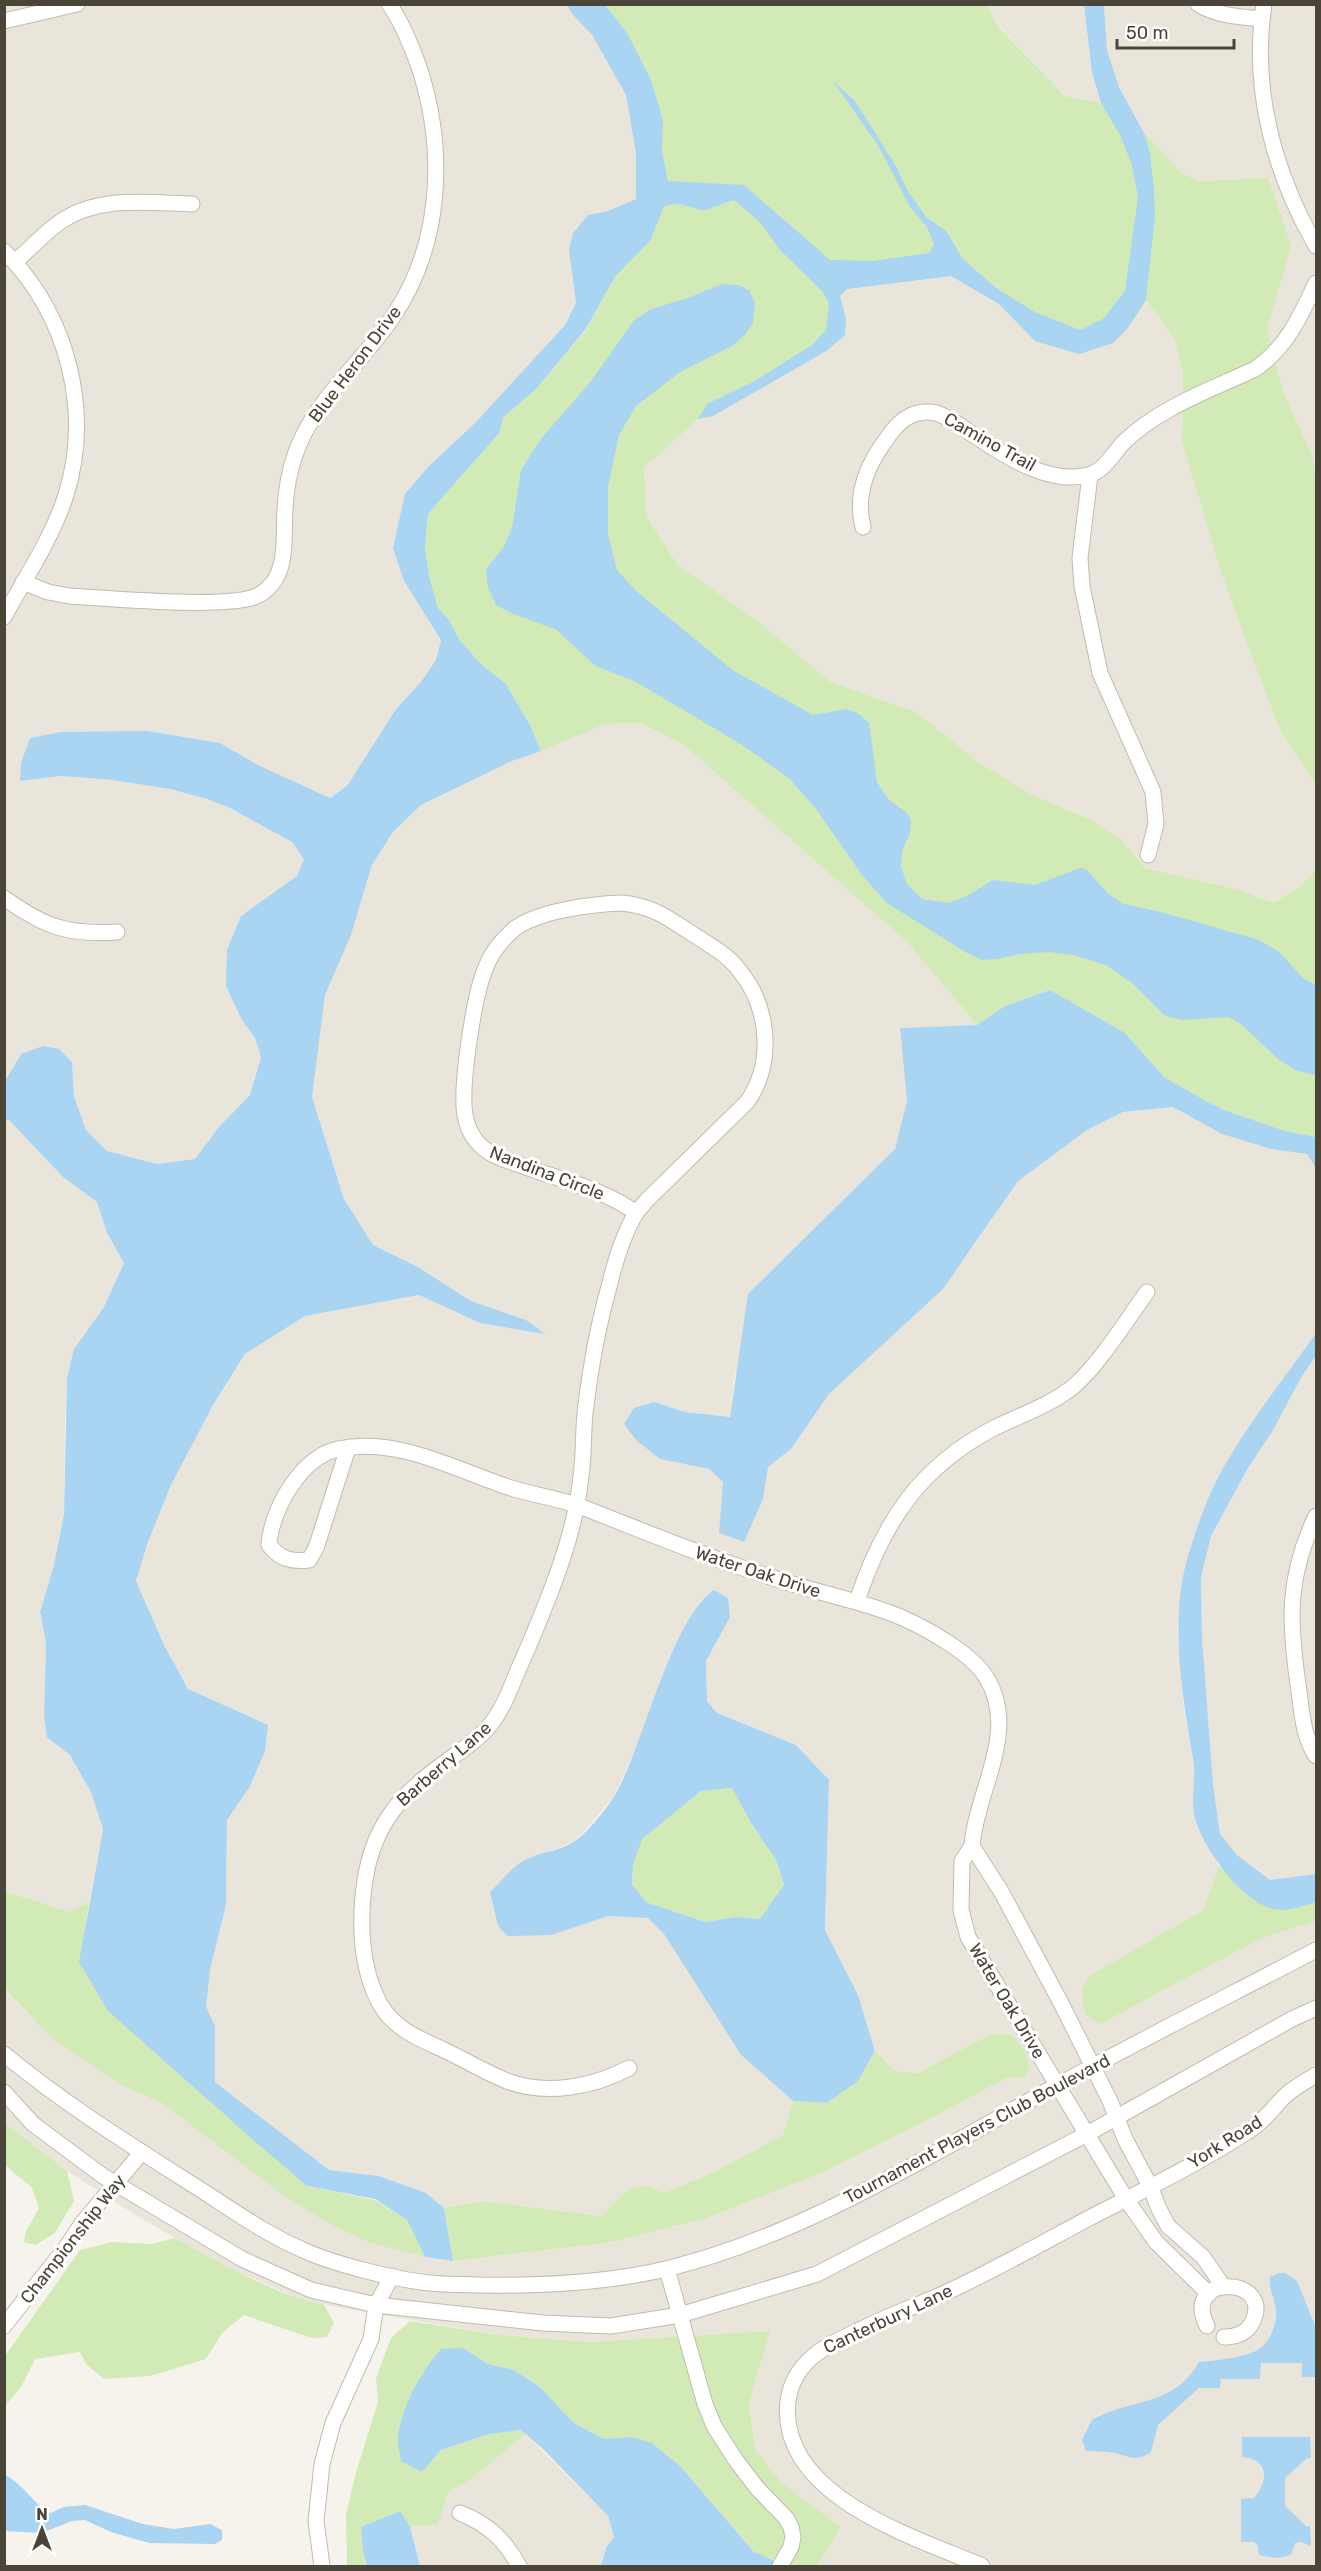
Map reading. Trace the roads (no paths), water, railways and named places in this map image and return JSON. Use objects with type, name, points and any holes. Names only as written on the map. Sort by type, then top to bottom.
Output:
[{"type":"street","points":[[4,21],[77,4]]},
{"type":"street","name":"Blue Heron Drive","points":[[23,582],[48,592],[69,596],[228,603],[259,596],[276,578],[284,546],[288,486],[295,454],[321,407],[392,320],[407,295],[424,251],[433,215],[436,186],[432,123],[415,56],[403,27],[388,4]]},
{"type":"street","points":[[1198,4],[1209,11],[1229,16],[1263,12],[1262,85],[1274,150],[1287,190],[1317,246]]},
{"type":"street","points":[[4,617],[52,530],[65,498],[73,463],[76,410],[73,380],[54,322],[40,296],[10,257],[60,222],[94,206],[116,202],[192,204]]},
{"type":"street","points":[[1148,855],[1156,824],[1153,792],[1100,673],[1082,586],[1080,558],[1090,475],[1104,466],[1123,443],[1142,426],[1163,412],[1255,369],[1267,361],[1295,329],[1317,283]]},
{"type":"street","name":"Camino Trail","points":[[863,527],[860,503],[862,485],[868,468],[898,424],[909,416],[921,412],[934,412],[946,417],[996,450],[1032,468],[1066,476],[1090,475]]},
{"type":"street","points":[[4,898],[50,926],[69,932],[87,934],[117,932]]},
{"type":"street","name":"Nandina Circle","points":[[577,1505],[585,1413],[599,1326],[618,1253],[627,1229],[647,1200],[747,1102],[755,1091],[761,1075],[764,1027],[758,1001],[738,968],[724,955],[655,910],[639,905],[605,904],[538,917],[513,930],[498,946],[483,976],[470,1038],[465,1095],[467,1125],[482,1147],[498,1157],[613,1198],[636,1213]]},
{"type":"street","points":[[857,1601],[882,1538],[897,1512],[931,1471],[976,1437],[1058,1398],[1075,1385],[1147,1293]]},
{"type":"street","name":"Water Oak Drive","points":[[348,1448],[316,1548],[309,1560],[295,1562],[285,1559],[269,1545],[270,1527],[282,1500],[299,1476],[317,1458],[336,1449],[374,1445],[415,1454],[512,1488],[577,1505],[646,1534],[743,1568],[883,1609],[924,1629],[972,1660],[988,1679],[995,1696],[998,1737],[995,1758],[972,1837],[972,1846],[962,1861],[961,1910],[968,1937],[1126,2199],[1156,2242],[1209,2294]]},
{"type":"street","name":"Barberry Lane","points":[[577,1505],[555,1579],[500,1711],[474,1741],[425,1776],[401,1798],[379,1832],[365,1878],[362,1903],[363,1941],[373,1989],[381,2007],[394,2022],[409,2033],[508,2081],[526,2086],[568,2088],[592,2084],[629,2068]]},
{"type":"street","points":[[1317,1516],[1299,1559],[1290,1619],[1305,1733],[1317,1756]]},
{"type":"street","points":[[972,1846],[1020,1926],[1093,2067],[1168,2226],[1203,2257],[1223,2286]]},
{"type":"street","name":"Tournament Players Club Boulevard","points":[[4,2054],[57,2094],[142,2152],[256,2225],[304,2251],[392,2276],[428,2283],[541,2285],[603,2279],[667,2269],[734,2249],[898,2175],[1058,2085],[1317,1950]]},
{"type":"street","points":[[4,2092],[33,2124],[103,2176],[242,2259],[311,2290],[376,2305],[543,2324],[611,2326],[680,2315],[817,2274],[1087,2134],[1292,2019],[1317,2008]]},
{"type":"street","name":"York Road","points":[[1126,2199],[1251,2129],[1286,2095],[1317,2075]]},
{"type":"street","name":"Championship Way","points":[[4,2326],[83,2222],[142,2152]]},
{"type":"street","name":"Canterbury Lane","points":[[982,2566],[872,2520],[827,2488],[801,2455],[792,2438],[788,2422],[788,2401],[794,2379],[806,2361],[819,2350],[875,2322],[944,2294],[1126,2199]]},
{"type":"street","points":[[667,2269],[705,2404],[714,2426],[757,2488],[786,2518],[791,2527],[793,2537],[782,2564]]},
{"type":"street","points":[[322,2566],[316,2521],[322,2464],[333,2423],[371,2339],[376,2305],[392,2276]]},
{"type":"street","points":[[1207,2326],[1202,2310],[1209,2294],[1223,2286],[1240,2288],[1247,2293],[1254,2308],[1251,2324],[1246,2331],[1238,2335],[1224,2337]]},
{"type":"street","points":[[460,2513],[492,2529],[511,2551],[519,2566]]},
{"type":"water","points":[[567,5],[605,5],[626,31],[651,80],[663,120],[662,151],[668,181],[744,185],[830,260],[873,261],[929,253],[934,244],[927,227],[910,207],[879,147],[833,81],[855,101],[897,168],[907,190],[926,217],[947,232],[962,258],[996,288],[1035,312],[1080,330],[1103,319],[1125,291],[1138,197],[1132,165],[1120,135],[1101,103],[1092,73],[1084,5],[1104,5],[1107,50],[1119,87],[1144,133],[1150,153],[1155,216],[1146,300],[1127,329],[1113,343],[1079,354],[1035,341],[999,304],[951,276],[847,289],[840,296],[846,319],[845,335],[828,350],[713,416],[698,419],[707,404],[755,381],[812,345],[826,330],[829,303],[823,292],[780,250],[760,222],[734,200],[706,210],[677,204],[664,207],[650,241],[615,277],[586,329],[537,388],[503,418],[500,432],[428,514],[425,547],[429,576],[438,608],[449,620],[459,639],[481,664],[506,684],[531,727],[541,751],[512,761],[421,805],[393,832],[372,865],[351,935],[325,995],[312,1097],[344,1199],[373,1245],[418,1267],[471,1301],[526,1320],[545,1334],[480,1323],[419,1295],[305,1316],[245,1354],[213,1405],[171,1485],[148,1542],[136,1581],[164,1645],[188,1689],[268,1725],[265,1751],[249,1788],[227,1820],[226,1905],[210,1970],[206,2007],[215,2026],[215,2082],[329,2170],[379,2176],[426,2193],[444,2208],[453,2261],[425,2257],[407,2220],[375,2199],[307,2186],[108,2011],[79,1962],[103,1829],[91,1792],[70,1755],[47,1737],[44,1716],[46,1643],[40,1612],[54,1565],[64,1514],[67,1378],[74,1349],[104,1307],[124,1263],[107,1233],[97,1202],[63,1177],[9,1120],[5,1121],[5,1081],[21,1054],[43,1046],[59,1049],[72,1062],[74,1096],[86,1130],[107,1151],[157,1164],[195,1159],[218,1128],[250,1095],[261,1057],[255,1038],[242,1020],[226,986],[227,950],[241,916],[297,876],[304,859],[292,842],[230,808],[207,799],[170,789],[112,780],[61,776],[20,781],[21,763],[30,738],[61,732],[147,731],[220,743],[258,765],[330,798],[347,786],[396,709],[421,682],[436,660],[441,640],[404,581],[393,548],[405,494],[429,466],[476,422],[565,325],[576,303],[569,250],[573,233],[588,215],[608,211],[636,199],[636,154],[626,95],[592,35]]},
{"type":"water","points":[[722,284],[738,285],[749,290],[755,303],[753,323],[745,335],[732,346],[680,372],[636,406],[619,435],[608,487],[608,535],[617,570],[636,591],[734,671],[813,715],[847,709],[859,714],[869,723],[877,782],[888,799],[907,813],[911,819],[910,833],[902,851],[901,867],[907,884],[922,899],[949,903],[967,896],[993,880],[1035,885],[1080,868],[1086,869],[1108,894],[1124,904],[1161,912],[1259,940],[1279,952],[1303,978],[1316,985],[1316,1075],[1297,1071],[1279,1060],[1241,1024],[1228,1017],[1182,1020],[1165,1016],[1132,983],[1106,965],[1073,955],[1049,952],[982,960],[967,953],[887,903],[862,875],[816,809],[790,779],[742,745],[636,682],[594,665],[557,630],[496,605],[488,588],[486,569],[503,548],[512,528],[521,470],[540,440],[592,380],[634,320],[651,309],[688,298]]},
{"type":"water","points":[[1050,990],[1125,1033],[1164,1077],[1206,1101],[1224,1110],[1285,1131],[1316,1137],[1316,1168],[1307,1154],[1271,1149],[1222,1134],[1173,1107],[1123,1112],[1087,1130],[1018,1181],[943,1289],[829,1394],[791,1449],[768,1467],[763,1499],[744,1542],[719,1533],[723,1482],[709,1469],[660,1459],[636,1440],[624,1424],[634,1408],[654,1402],[685,1412],[730,1417],[748,1294],[895,1149],[907,1101],[900,1028],[977,1025],[1005,1006]]},
{"type":"water","points":[[1316,1333],[1316,1356],[1302,1376],[1272,1432],[1248,1468],[1211,1536],[1201,1577],[1202,1637],[1213,1784],[1220,1834],[1237,1855],[1270,1880],[1316,1874],[1316,1902],[1281,1910],[1254,1900],[1241,1890],[1218,1863],[1196,1822],[1193,1807],[1194,1767],[1179,1658],[1179,1606],[1188,1556],[1213,1488],[1248,1428]]},
{"type":"water","points":[[714,1590],[728,1598],[730,1617],[706,1661],[707,1701],[717,1713],[796,1745],[829,1780],[825,1930],[858,1995],[875,2051],[858,2081],[827,2103],[793,2101],[741,2055],[664,1934],[648,1918],[608,1916],[552,1935],[507,1936],[498,1926],[490,1892],[512,1869],[526,1859],[562,1848],[575,1841],[591,1827],[614,1797],[625,1775],[671,1655],[698,1605]],"holes":[[[732,1788],[751,1823],[777,1862],[784,1885],[760,1919],[736,1917],[705,1922],[646,1902],[632,1884],[633,1865],[642,1839],[701,1791]]]},
{"type":"water","points":[[1285,2273],[1297,2281],[1316,2328],[1316,2377],[1302,2377],[1302,2363],[1261,2363],[1260,2379],[1221,2379],[1220,2388],[1199,2388],[1158,2425],[1151,2452],[1146,2455],[1133,2458],[1112,2452],[1086,2451],[1082,2440],[1092,2420],[1107,2413],[1151,2400],[1177,2387],[1189,2377],[1199,2362],[1241,2356],[1262,2347],[1271,2334],[1276,2318],[1270,2277]]},
{"type":"water","points":[[463,2348],[488,2364],[514,2370],[540,2387],[574,2423],[604,2439],[630,2437],[652,2443],[681,2467],[753,2551],[785,2566],[601,2566],[606,2548],[614,2537],[608,2516],[543,2449],[521,2430],[489,2434],[441,2450],[422,2472],[401,2461],[398,2446],[400,2425],[413,2390],[441,2349]]},
{"type":"water","points":[[1242,2437],[1310,2437],[1311,2458],[1306,2459],[1285,2478],[1285,2506],[1306,2526],[1310,2526],[1311,2546],[1301,2542],[1295,2543],[1291,2555],[1277,2558],[1259,2555],[1258,2546],[1254,2542],[1241,2542],[1241,2499],[1254,2498],[1264,2478],[1262,2466],[1251,2459],[1242,2457]]},
{"type":"water","points":[[4,2474],[48,2514],[64,2507],[85,2505],[143,2524],[174,2529],[210,2524],[222,2530],[222,2540],[215,2544],[149,2543],[111,2532],[85,2520],[72,2521],[42,2533],[5,2531]]},
{"type":"water","points":[[400,2511],[410,2527],[420,2566],[367,2566],[361,2527]]}]
